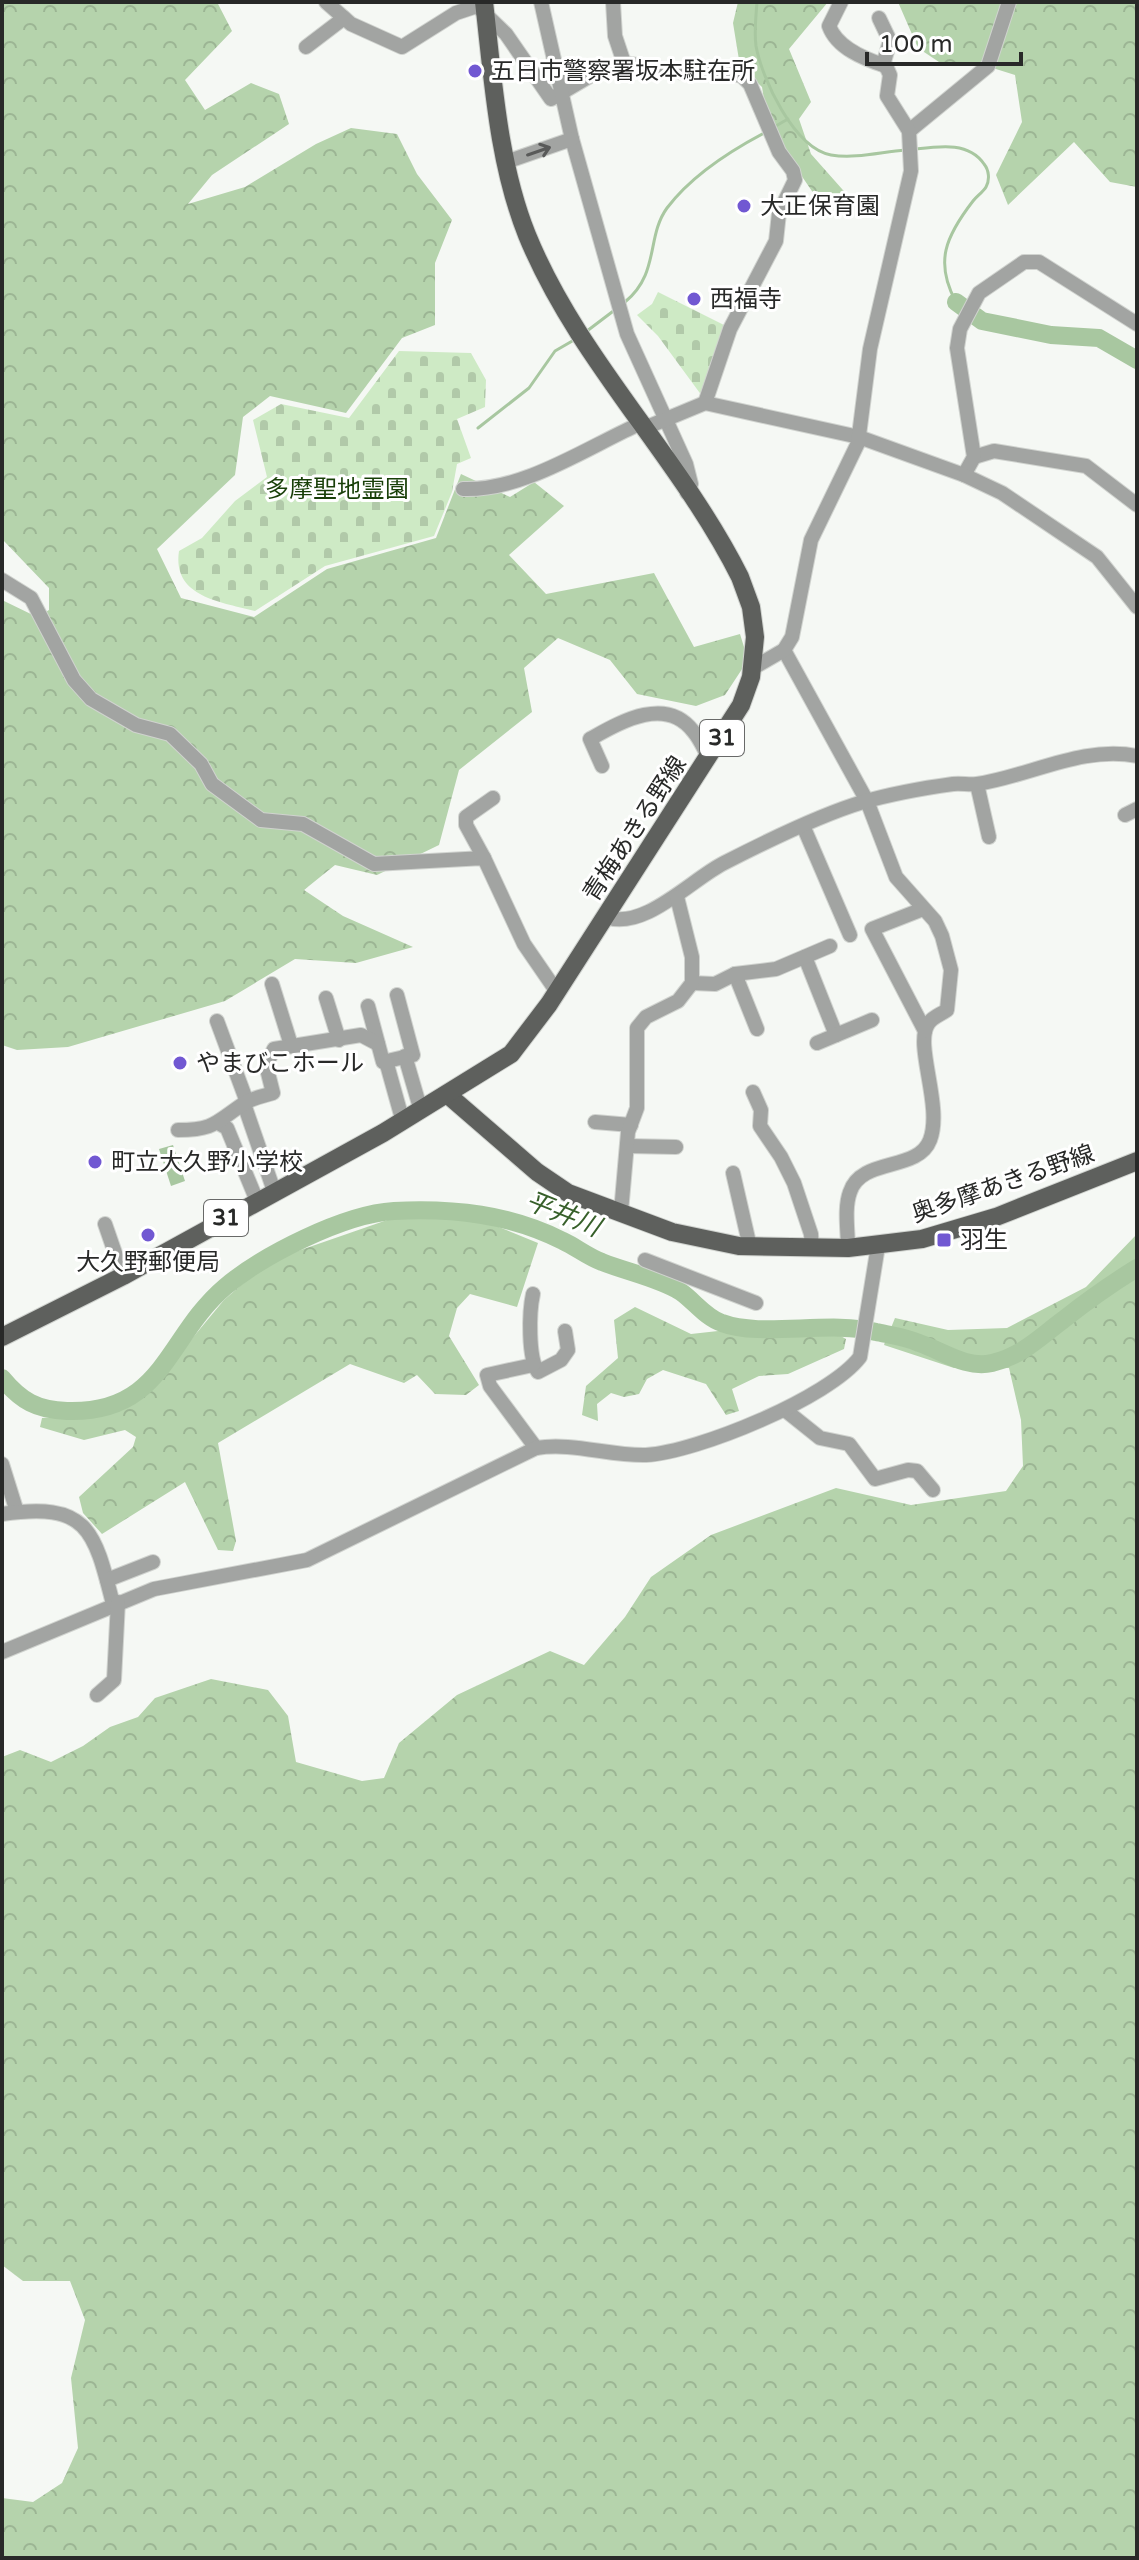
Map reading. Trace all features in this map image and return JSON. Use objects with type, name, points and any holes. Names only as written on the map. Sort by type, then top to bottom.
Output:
[{"type":"main road","name":"青梅あきる野線","points":[[3,1334],[123,1276],[403,1122],[507,1059],[557,992],[741,705],[753,668],[754,628],[747,595],[730,560],[581,332],[528,238],[506,162],[484,6]]},
{"type":"main road","name":"奥多摩あきる野線","points":[[448,1095],[542,1177],[588,1202],[688,1237],[750,1247],[812,1249],[878,1246],[959,1230],[1137,1161]]},
{"type":"street","points":[[326,2],[344,18],[391,45],[402,47],[471,6],[484,6],[523,56],[551,99],[563,95],[595,73],[624,63],[685,73],[742,76],[750,84],[779,152],[793,171],[795,180],[779,213],[776,241],[730,329],[705,403]]},
{"type":"street","points":[[541,2],[572,139],[627,334],[689,476],[687,493]]},
{"type":"street","points":[[613,2],[615,36],[624,63]]},
{"type":"street","points":[[753,668],[784,650],[801,608],[811,540],[859,437],[870,349],[897,243],[910,160],[910,137],[887,96],[890,75],[883,65],[860,58],[834,38],[829,26],[841,2]]},
{"type":"street","points":[[910,137],[988,66],[1009,2]]},
{"type":"street","points":[[306,47],[344,18]]},
{"type":"street","points":[[879,18],[890,41],[883,65]]},
{"type":"street","points":[[506,162],[572,139]]},
{"type":"street","points":[[964,475],[974,457],[957,348],[960,329],[975,299],[1030,261],[1048,267],[1137,324]]},
{"type":"street","points":[[463,489],[485,490],[517,479],[643,425],[666,420],[705,403],[859,437],[964,475],[1002,493],[1097,557],[1137,607]]},
{"type":"street","points":[[974,457],[994,451],[1086,466],[1137,505]]},
{"type":"street","points":[[2,580],[31,598],[74,680],[91,699],[136,725],[170,734],[201,764],[212,784],[261,820],[303,824],[374,864],[415,859],[484,858]]},
{"type":"street","points":[[784,650],[867,801],[896,877],[942,936],[952,982],[947,1010],[932,1018],[925,1031]]},
{"type":"street","points":[[602,766],[590,739],[645,714],[667,715],[685,723],[709,758]]},
{"type":"street","points":[[606,917],[617,921],[630,918],[677,897],[723,864],[867,801],[954,784],[977,784],[1046,764],[1106,753],[1137,756]]},
{"type":"street","points":[[977,784],[989,837]]},
{"type":"street","points":[[493,798],[466,817],[466,825],[524,944],[557,992]]},
{"type":"street","points":[[804,828],[850,935]]},
{"type":"street","points":[[621,1212],[627,1146],[639,1080],[637,1028],[646,1017],[678,1001],[692,983],[692,957],[677,897]]},
{"type":"street","points":[[848,1248],[850,1192],[856,1181],[864,1174],[916,1155],[930,1140],[935,1108],[925,1031],[872,929],[923,909]]},
{"type":"street","points":[[692,983],[715,984],[735,974],[776,969],[830,946]]},
{"type":"street","points":[[805,957],[836,1035]]},
{"type":"street","points":[[735,974],[757,1029]]},
{"type":"street","points":[[272,984],[291,1045]]},
{"type":"street","points":[[368,1006],[383,1062],[413,1055],[397,995]]},
{"type":"street","points":[[326,998],[339,1040]]},
{"type":"street","points":[[817,1043],[872,1020]]},
{"type":"street","points":[[217,1021],[274,1191]]},
{"type":"street","points":[[178,1130],[203,1130],[220,1124],[245,1103],[273,1093],[266,1065],[274,1049],[361,1035],[378,1044]]},
{"type":"street","points":[[405,1056],[421,1111]]},
{"type":"street","points":[[386,1061],[403,1122]]},
{"type":"street","points":[[753,1092],[761,1110],[760,1126],[794,1183],[811,1234],[812,1249]]},
{"type":"street","points":[[595,1122],[631,1125]]},
{"type":"street","points":[[220,1124],[227,1128],[257,1201]]},
{"type":"street","points":[[627,1146],[676,1147]]},
{"type":"street","points":[[733,1173],[750,1247]]},
{"type":"street","points":[[105,1224],[123,1276]]},
{"type":"street","points":[[2,1652],[154,1589],[307,1560],[536,1448],[551,1446],[630,1454],[658,1453],[785,1410],[853,1366],[864,1343],[878,1246]]},
{"type":"street","points":[[645,1260],[756,1303]]},
{"type":"street","points":[[533,1294],[529,1314],[533,1365],[538,1372],[561,1360],[568,1350],[565,1331]]},
{"type":"street","points":[[533,1365],[487,1375],[490,1386],[536,1448]]},
{"type":"street","points":[[785,1410],[820,1438],[849,1444],[875,1479],[908,1470],[917,1471],[933,1490]]},
{"type":"street","points":[[2,1464],[10,1513],[68,1513],[78,1520],[97,1548],[116,1603],[114,1680],[97,1695]]},
{"type":"street","points":[[107,1580],[153,1562]]},
{"type":"green space","points":[[2,2],[217,2],[232,31],[185,80],[205,110],[251,83],[279,94],[289,124],[212,175],[188,204],[245,187],[316,144],[351,128],[397,134],[417,174],[452,220],[435,263],[435,325],[402,338],[346,413],[270,396],[243,417],[235,475],[157,549],[181,598],[254,617],[327,569],[436,538],[461,474],[510,497],[534,482],[564,506],[509,555],[546,594],[654,573],[694,647],[740,634],[748,660],[725,695],[696,706],[637,694],[610,660],[558,638],[524,668],[532,712],[459,770],[439,845],[377,875],[335,865],[304,890],[343,916],[413,947],[356,963],[295,959],[225,1001],[68,1047],[17,1050],[2,1045],[2,600],[37,617],[49,610],[49,588],[2,539]]},
{"type":"green space","points":[[738,2],[828,2],[789,49],[811,102],[799,119],[811,154],[850,198],[818,200],[786,153],[766,112],[762,87],[740,66],[733,23]]},
{"type":"green space","points":[[898,2],[1137,2],[1137,187],[1110,182],[1074,142],[1008,205],[996,175],[1022,122],[1015,75],[980,64],[945,66],[918,48]]},
{"type":"green space","points":[[658,292],[728,327],[702,396],[658,336],[637,315],[652,304]]},
{"type":"green space","name":"多摩聖地霊園","points":[[399,351],[471,353],[486,380],[485,407],[457,419],[471,458],[457,464],[452,492],[434,536],[325,566],[255,611],[214,600],[191,588],[183,579],[179,551],[202,538],[235,501],[267,477],[253,420],[281,404],[349,418]]},
{"type":"green space","points":[[390,1219],[479,1219],[538,1243],[517,1307],[470,1294],[457,1308],[449,1336],[479,1385],[466,1395],[435,1394],[417,1375],[404,1383],[350,1364],[218,1443],[236,1541],[233,1551],[218,1550],[185,1482],[102,1534],[83,1513],[79,1497],[133,1447],[136,1437],[125,1430],[84,1440],[40,1427],[42,1418],[106,1414],[161,1376],[224,1300],[269,1261]]},
{"type":"green space","points":[[1137,1234],[1137,2558],[2,2558],[2,2498],[33,2502],[62,2483],[78,2448],[71,2378],[85,2320],[70,2281],[23,2281],[2,2265],[2,1757],[20,1750],[51,1762],[83,1746],[110,1727],[138,1717],[155,1698],[211,1679],[268,1690],[288,1716],[296,1762],[362,1781],[384,1778],[399,1743],[457,1695],[550,1651],[584,1665],[625,1617],[651,1577],[711,1535],[836,1488],[911,1505],[1006,1491],[1023,1466],[1021,1420],[1009,1368],[954,1368],[884,1345],[895,1318],[948,1330],[1007,1328],[1086,1287]]},
{"type":"green space","points":[[635,1307],[691,1334],[736,1329],[839,1335],[846,1339],[844,1349],[788,1374],[759,1376],[732,1389],[739,1411],[726,1415],[706,1384],[663,1370],[647,1379],[639,1394],[624,1397],[611,1393],[597,1404],[598,1421],[582,1415],[586,1386],[618,1358],[614,1320]]},
{"type":"shaded area","points":[[173,1145],[185,1181],[171,1186],[159,1149]]},
{"type":"waterway","points":[[757,2],[755,35],[759,60],[782,110],[805,140],[817,150],[840,156],[905,150]]},
{"type":"waterway","points":[[774,127],[788,119]]},
{"type":"waterway","points":[[625,302],[643,279],[656,231],[667,208],[712,165],[764,133]]},
{"type":"waterway","points":[[916,149],[962,149],[978,157],[988,172],[986,187],[956,226],[946,250],[946,274],[956,302]]},
{"type":"waterway","points":[[956,302],[982,321],[1051,335],[1099,338],[1137,360]]},
{"type":"waterway","points":[[587,331],[616,309]]},
{"type":"waterway","points":[[478,428],[529,388],[555,351],[574,340]]},
{"type":"waterway","name":"平井川","points":[[2,1378],[23,1398],[47,1409],[99,1409],[124,1400],[144,1386],[160,1369],[205,1307],[241,1275],[305,1238],[352,1220],[394,1211],[459,1212],[523,1224],[597,1260],[672,1287],[722,1323],[756,1329],[858,1329],[909,1339],[973,1364],[992,1363],[1022,1351],[1137,1268]]},
{"type":"place","name":"五日市警察署坂本駐在所","points":[[475,71]]},
{"type":"place","name":"大正保育園","points":[[744,206]]},
{"type":"place","name":"西福寺","points":[[694,299]]},
{"type":"place","name":"やまびこホール","points":[[180,1063]]},
{"type":"place","name":"町立大久野小学校","points":[[95,1162]]},
{"type":"place","name":"大久野郵便局","points":[[148,1235]]},
{"type":"place","name":"羽生","points":[[944,1240]]}]
